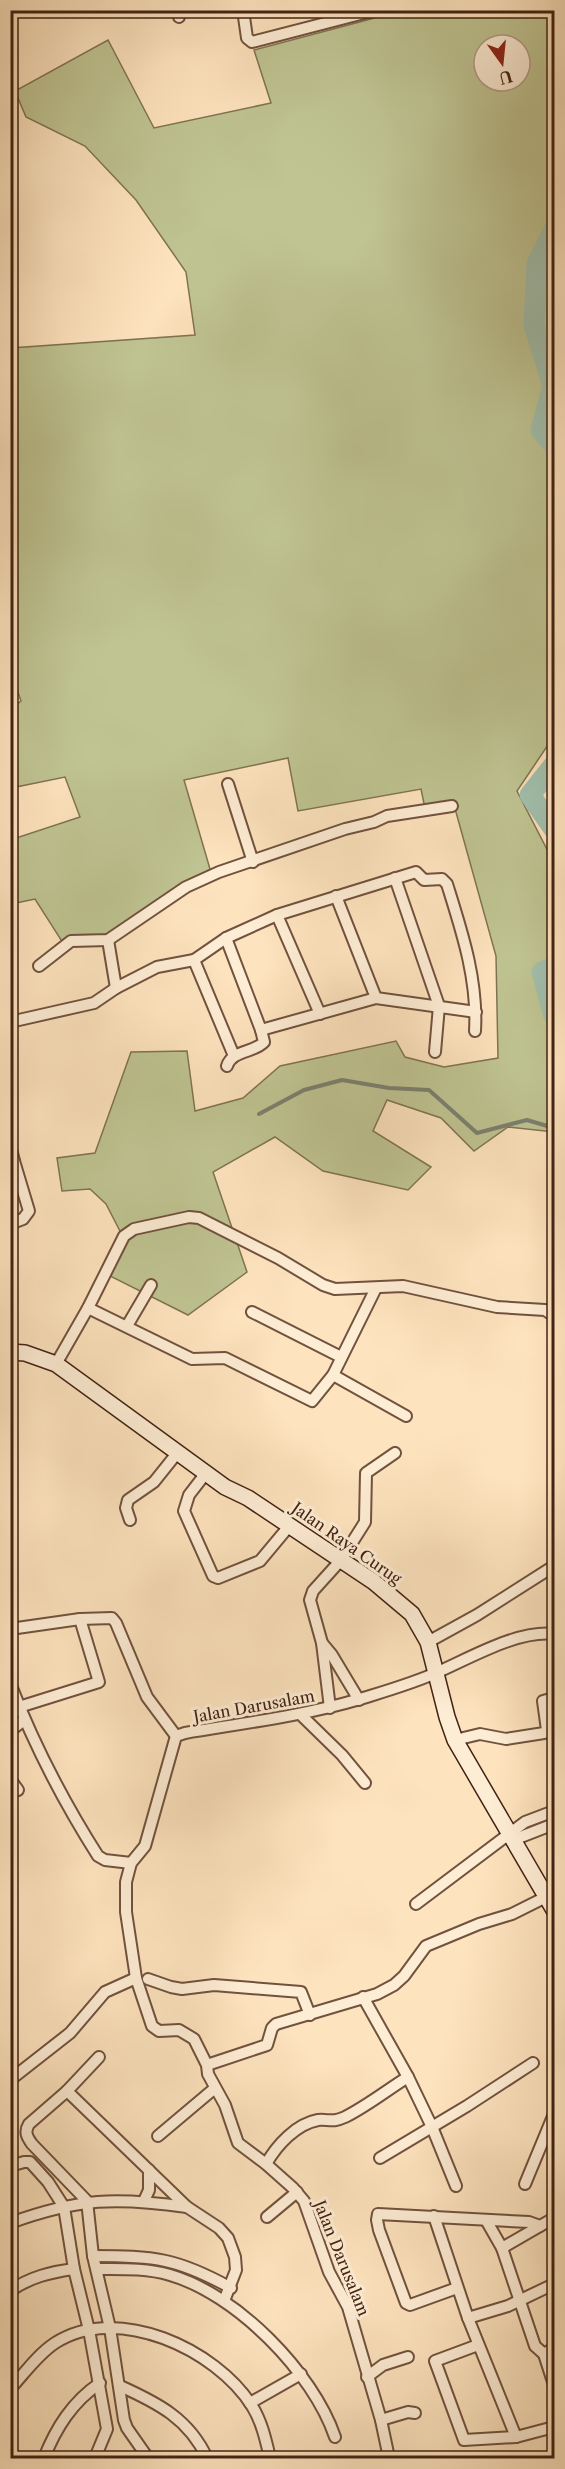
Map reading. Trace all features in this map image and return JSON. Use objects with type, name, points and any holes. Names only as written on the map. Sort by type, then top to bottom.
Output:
[{"type":"main road","name":"Jalan Raya Curug","points":[[10,1352],[25,1353],[56,1364],[225,1487],[248,1498],[290,1525],[397,1599],[412,1614],[428,1642],[455,1740],[555,1910]]},
{"type":"street","points":[[243,10],[247,38],[252,42],[376,10]]},
{"type":"street","points":[[228,784],[253,862]]},
{"type":"street","points":[[39,966],[71,941],[108,940],[186,887],[219,872],[387,816],[452,806]]},
{"type":"street","points":[[10,1022],[94,1004],[116,988],[158,967],[194,960],[226,938],[277,915],[416,873],[424,880],[442,879],[447,884],[466,946],[476,1012],[475,1031]]},
{"type":"street","points":[[394,878],[439,1006],[435,1052]]},
{"type":"street","points":[[336,896],[376,998]]},
{"type":"street","points":[[277,915],[320,1014]]},
{"type":"street","points":[[226,938],[264,1042],[260,1046],[234,1056],[227,1066]]},
{"type":"street","points":[[108,940],[116,988]]},
{"type":"street","points":[[194,960],[234,1056]]},
{"type":"street","points":[[261,1030],[376,998],[476,1012]]},
{"type":"street","points":[[10,1145],[12,1162],[29,1211],[24,1219],[10,1224]]},
{"type":"street","points":[[56,1364],[128,1233],[134,1229],[189,1217],[209,1221],[323,1285],[335,1289],[403,1286],[420,1288],[496,1307],[545,1310],[555,1316]]},
{"type":"street","points":[[127,1326],[151,1285]]},
{"type":"street","points":[[88,1308],[192,1359],[225,1358],[312,1401],[333,1375],[376,1288]]},
{"type":"street","points":[[252,1312],[341,1357]]},
{"type":"street","points":[[333,1375],[406,1416]]},
{"type":"street","points":[[130,1520],[126,1508],[128,1500],[154,1482],[178,1452]]},
{"type":"street","points":[[330,1708],[322,1642],[310,1600],[313,1591],[341,1560],[365,1522],[366,1473],[395,1452]]},
{"type":"street","points":[[206,1473],[189,1495],[184,1511],[213,1576],[218,1578],[260,1561],[290,1525]]},
{"type":"street","points":[[428,1642],[477,1615],[555,1566]]},
{"type":"street","points":[[10,1629],[80,1619],[108,1618],[116,1623],[147,1697],[176,1736]]},
{"type":"street","points":[[20,1707],[99,1682],[80,1619]]},
{"type":"street","name":"Jalan Darusalam","points":[[389,2458],[381,2420],[348,2307],[329,2272],[304,2201],[266,2164],[238,2143],[225,2105],[191,2035],[179,2030],[159,2031],[152,2026],[136,1978],[126,1904],[126,1882],[131,1863],[145,1846],[176,1736],[330,1708],[437,1673],[524,1636],[539,1632],[555,1634]]},
{"type":"street","points":[[322,1642],[359,1700]]},
{"type":"street","points":[[10,1683],[24,1720],[60,1794],[99,1856],[105,1860],[131,1863]]},
{"type":"street","points":[[455,1740],[480,1734],[506,1739],[544,1733],[547,1730],[543,1701],[555,1698]]},
{"type":"street","points":[[300,1714],[342,1755],[365,1782]]},
{"type":"street","points":[[10,1731],[24,1720]]},
{"type":"street","points":[[10,1779],[18,1790]]},
{"type":"street","points":[[416,1904],[511,1836],[525,1822],[555,1811]]},
{"type":"street","points":[[511,1836],[555,1824]]},
{"type":"street","points":[[207,2065],[267,2044],[274,2026],[377,1994],[394,1985],[404,1976],[426,1946],[479,1924],[512,1914],[546,1897]]},
{"type":"street","points":[[10,2080],[70,2033],[105,1992],[136,1978]]},
{"type":"street","points":[[148,1979],[182,1989],[214,1985],[301,1992],[310,2015]]},
{"type":"street","points":[[363,1997],[408,2077],[432,2127],[456,2186]]},
{"type":"street","points":[[99,2057],[26,2129],[27,2136],[87,2201],[93,2256],[110,2328],[123,2415],[127,2428],[148,2458]]},
{"type":"street","points":[[380,2158],[533,2063]]},
{"type":"street","points":[[266,2164],[272,2153],[304,2124],[324,2120],[334,2122],[408,2077]]},
{"type":"street","points":[[158,2136],[215,2088]]},
{"type":"street","points":[[67,2091],[187,2207],[219,2228],[228,2238],[235,2257],[236,2270],[231,2288],[224,2301]]},
{"type":"street","points":[[525,2184],[555,2114]]},
{"type":"street","points":[[10,2166],[30,2162],[48,2182],[64,2207],[74,2269],[89,2330],[107,2429],[96,2458]]},
{"type":"street","points":[[144,2201],[149,2190],[150,2170]]},
{"type":"street","points":[[267,2217],[297,2192]]},
{"type":"street","points":[[10,2223],[87,2201],[144,2201],[187,2207]]},
{"type":"street","points":[[457,2288],[410,2305],[406,2302],[376,2217],[382,2213],[529,2222],[540,2226]]},
{"type":"street","points":[[434,2216],[478,2345],[516,2437]]},
{"type":"street","points":[[502,2248],[555,2218]]},
{"type":"street","points":[[486,2220],[502,2248],[535,2346],[544,2354],[555,2385]]},
{"type":"street","points":[[93,2256],[136,2256],[171,2261],[201,2272],[231,2288]]},
{"type":"street","points":[[97,2269],[134,2268],[164,2273],[186,2281],[224,2301],[268,2338],[301,2374],[312,2389],[335,2437]]},
{"type":"street","points":[[10,2291],[40,2276],[74,2269]]},
{"type":"street","points":[[468,2318],[520,2301],[555,2284]]},
{"type":"street","points":[[10,2390],[40,2355],[54,2344],[89,2330],[136,2329],[175,2343],[195,2354],[236,2386],[250,2403],[259,2421],[270,2458]]},
{"type":"street","points":[[478,2345],[435,2361],[465,2440],[516,2437],[555,2427]]},
{"type":"street","points":[[544,2354],[555,2348]]},
{"type":"street","points":[[367,2377],[383,2365],[408,2357]]},
{"type":"street","points":[[250,2403],[301,2374]]},
{"type":"street","points":[[44,2458],[56,2430],[75,2403],[100,2384]]},
{"type":"street","points":[[120,2386],[156,2402],[181,2419],[194,2434],[207,2458]]},
{"type":"street","points":[[381,2420],[408,2412],[416,2413]]},
{"type":"street","points":[[107,2429],[127,2428]]},
{"type":"green space","points":[[401,11],[554,11],[554,209],[551,213],[554,219],[554,736],[517,791],[554,863],[554,1132],[508,1127],[474,1151],[441,1118],[387,1100],[373,1131],[431,1167],[408,1190],[323,1171],[275,1137],[213,1172],[247,1272],[188,1315],[108,1275],[123,1237],[106,1204],[90,1189],[62,1191],[57,1158],[95,1153],[131,1052],[187,1051],[195,1111],[243,1098],[280,1066],[396,1041],[405,1057],[444,1067],[498,1058],[496,956],[454,805],[426,813],[421,789],[298,811],[288,758],[184,780],[210,869],[108,937],[63,943],[35,899],[11,904],[10,840],[80,817],[65,777],[11,788],[11,709],[21,701],[10,670],[11,348],[195,335],[186,272],[136,200],[85,146],[26,117],[15,91],[108,40],[154,128],[271,103],[254,50]]},
{"type":"waterway","points":[[554,230],[537,264],[534,325],[553,386],[541,430],[554,445]]},
{"type":"waterway","points":[[554,765],[530,795],[554,829]]},
{"type":"waterway","points":[[554,967],[542,972],[554,1016]]},
{"type":"waterway","points":[[259,1114],[304,1090],[342,1080],[389,1088],[429,1090],[477,1133],[527,1120],[554,1128]]}]
